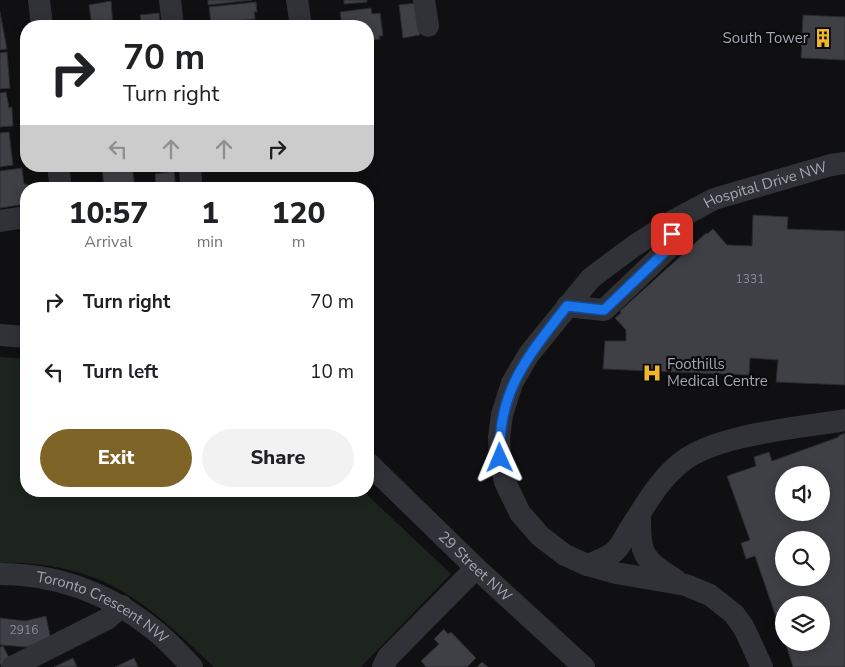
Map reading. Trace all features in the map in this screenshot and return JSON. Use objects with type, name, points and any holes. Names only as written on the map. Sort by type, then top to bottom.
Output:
[{"type":"street","points":[[39,0],[41,20]]},
{"type":"street","points":[[170,0],[172,20]]},
{"type":"street","points":[[297,0],[300,20]]},
{"type":"street","points":[[424,0],[428,26]]},
{"type":"street","name":"Hospital Drive NW","points":[[762,667],[744,628],[734,614],[710,594],[686,585],[616,573],[586,565],[565,555],[540,536],[520,513],[505,482],[500,458],[499,437],[502,415],[512,384],[529,354],[591,278],[634,246],[673,221],[714,199],[831,165],[845,163]]},
{"type":"street","points":[[0,221],[20,218]]},
{"type":"street","points":[[567,306],[604,310],[670,247],[673,221]]},
{"type":"street","points":[[0,334],[20,336]]},
{"type":"street","points":[[586,565],[601,560],[615,552],[649,497],[664,478],[683,460],[701,450],[767,432],[845,420]]},
{"type":"street","name":"29 Street NW","points":[[374,469],[476,568],[584,665]]},
{"type":"street","points":[[640,514],[640,534],[643,552],[654,566],[686,585]]},
{"type":"street","points":[[383,667],[388,657],[476,568]]},
{"type":"street","name":"Toronto Crescent NW","points":[[0,574],[36,576],[59,580],[88,589],[122,606],[155,630],[192,667]]},
{"type":"street","points":[[12,667],[107,619],[122,606]]},
{"type":"shaded area","points":[[0,357],[20,359],[20,497],[369,497],[451,574],[361,667],[214,667],[181,636],[135,599],[94,577],[47,565],[0,563]]},
{"type":"building","points":[[208,0],[252,0],[208,5]]},
{"type":"building","points":[[344,0],[367,0],[367,2],[344,4]]},
{"type":"building","points":[[111,1],[113,20],[91,20],[89,5]]},
{"type":"building","points":[[256,2],[257,12],[254,12],[255,19],[211,20],[209,7]]},
{"type":"building","points":[[416,3],[420,35],[403,38],[399,5]]},
{"type":"building","points":[[371,8],[372,14],[380,13],[383,36],[379,36],[380,39],[374,40],[374,20],[341,20],[340,12]]},
{"type":"building","points":[[0,12],[7,49],[0,50]]},
{"type":"building","points":[[159,13],[160,20],[141,20],[140,15]]},
{"type":"building","name":"South Tower","points":[[803,15],[845,17],[845,60],[801,58]]},
{"type":"building","points":[[7,52],[10,88],[0,89],[0,53]]},
{"type":"building","points":[[6,92],[9,108],[12,107],[13,126],[0,127],[0,93]]},
{"type":"building","points":[[9,132],[13,165],[0,167],[0,133]]},
{"type":"building","points":[[20,168],[20,172],[22,172],[24,182],[20,182],[20,205],[0,208],[0,171]]},
{"type":"building","points":[[103,172],[133,172],[134,182],[103,182]]},
{"type":"building","points":[[174,172],[175,182],[156,182],[155,174]]},
{"type":"building","points":[[753,215],[788,217],[787,229],[845,231],[845,385],[776,382],[778,360],[750,358],[749,375],[603,369],[605,341],[626,341],[626,330],[615,318],[621,313],[620,311],[706,233],[713,229],[727,245],[752,246]]},
{"type":"building","points":[[845,433],[845,667],[793,667],[788,651],[830,651],[830,596],[775,596],[775,614],[755,556],[746,559],[741,543],[750,540],[727,476],[756,466],[754,457],[769,452],[772,461],[839,437]]},
{"type":"building","points":[[46,616],[51,640],[26,647],[0,644],[0,618],[25,621]]},
{"type":"building","points":[[444,629],[448,634],[451,632],[476,658],[467,667],[426,667],[421,661],[439,644],[434,639]]},
{"type":"building","points":[[3,646],[10,660],[0,665],[0,647]]},
{"type":"building","points":[[73,658],[77,667],[54,667]]},
{"type":"building","points":[[134,658],[138,667],[115,667]]},
{"type":"building","points":[[482,662],[488,667],[477,667]]},
{"type":"place","name":"South Tower","points":[[823,38]]},
{"type":"place","name":"Foothills Medical Centre","points":[[652,373]]},
{"type":"route","points":[[500,458],[499,437],[502,415],[512,384],[529,354],[567,306],[604,310],[670,247],[672,234]]}]
